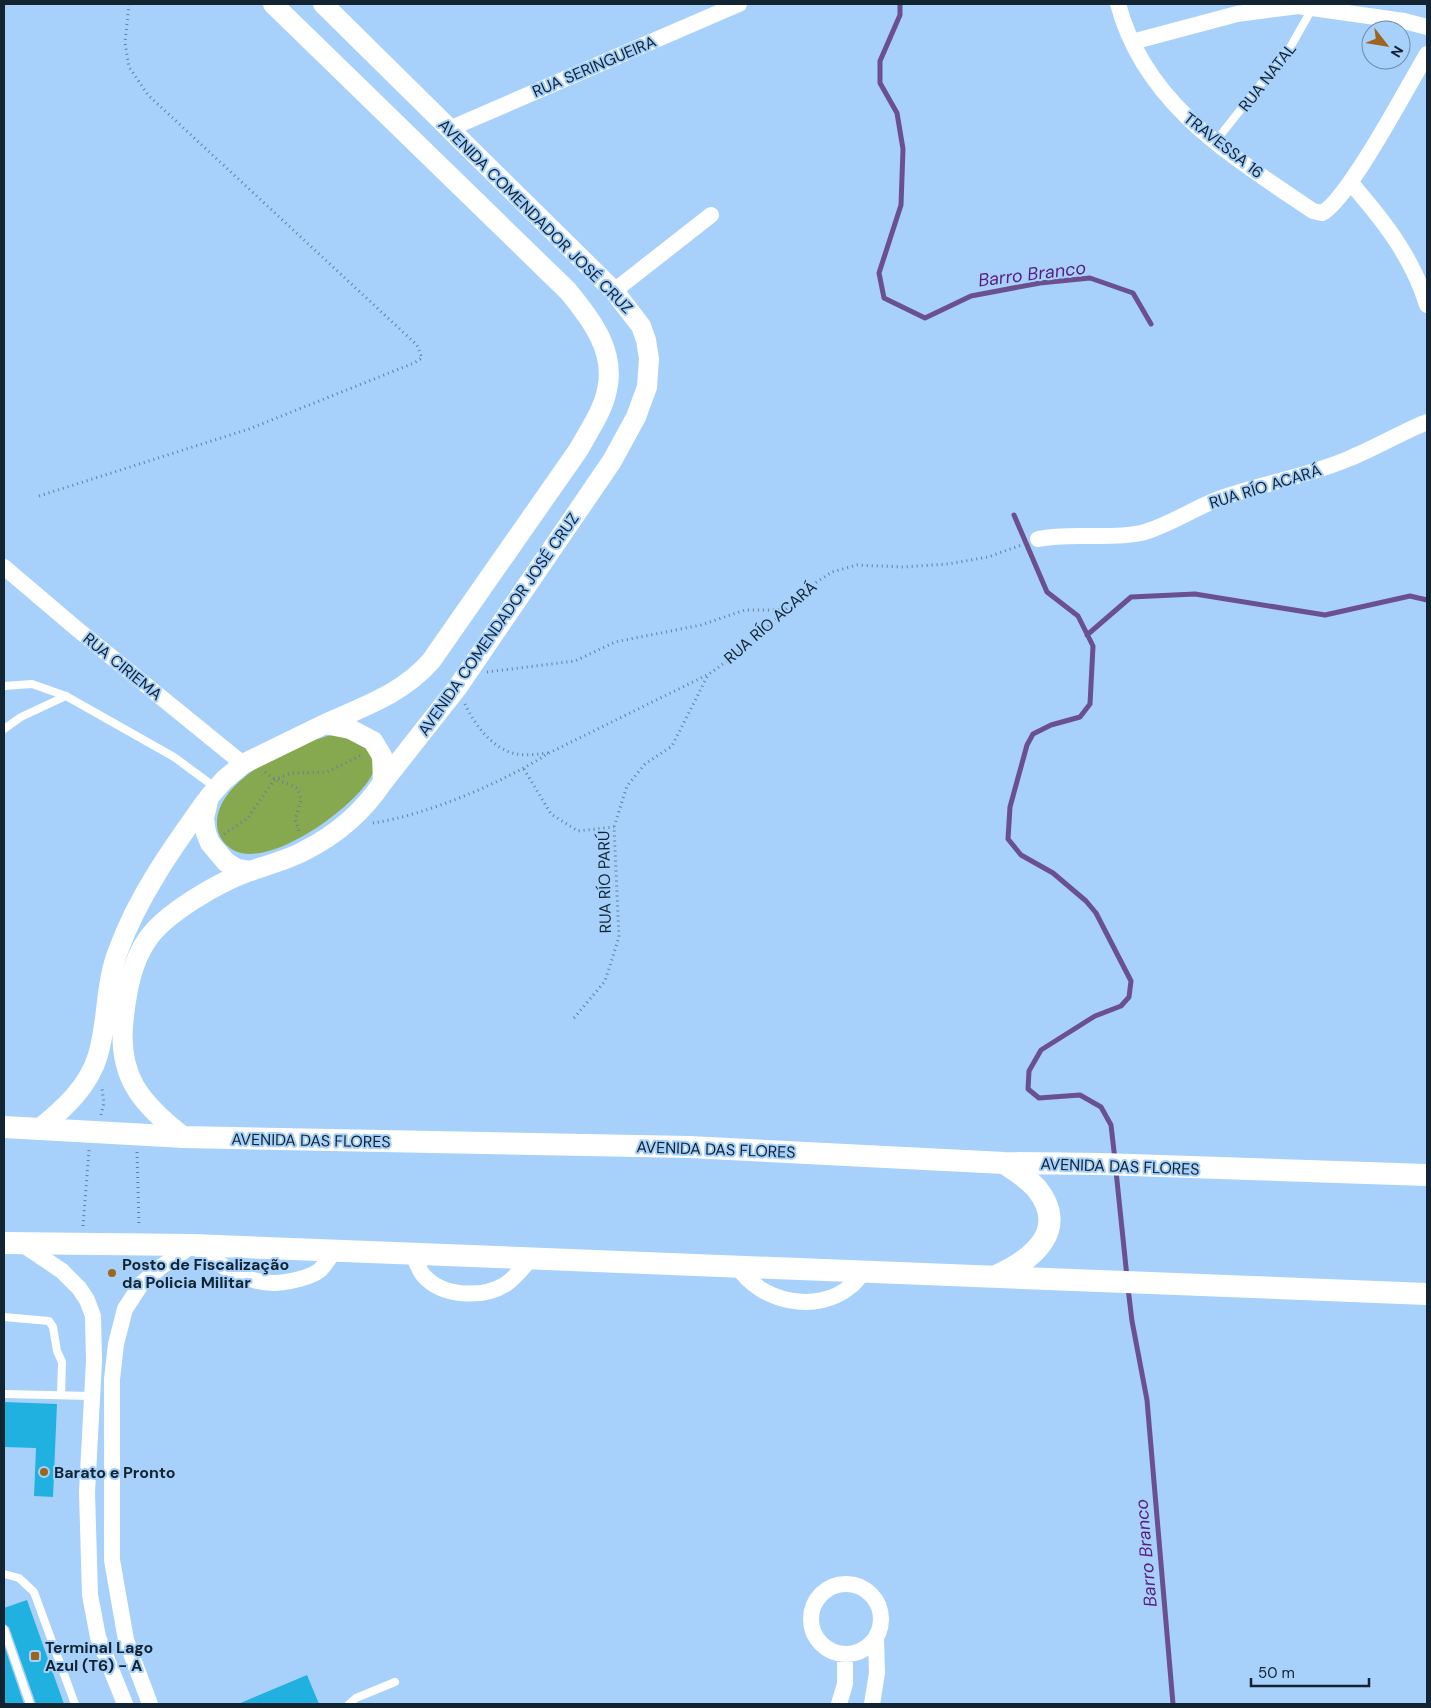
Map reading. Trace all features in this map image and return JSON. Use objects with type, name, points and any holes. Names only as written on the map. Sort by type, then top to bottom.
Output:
[{"type":"main road","name":"AVENIDA DAS FLORES","points":[[4,1126],[184,1137],[689,1147],[1004,1163],[1102,1164],[1427,1175]]},
{"type":"main road","points":[[995,1276],[1012,1269],[1036,1252],[1045,1239],[1049,1224],[1046,1202],[1037,1189],[1004,1163]]},
{"type":"main road","points":[[10,1246],[82,1244],[193,1245],[1427,1294]]},
{"type":"street","name":"AVENIDA COMENDADOR JOSÉ CRUZ","points":[[212,792],[248,762],[325,724],[384,699],[420,674],[431,661],[579,448],[598,415],[608,390],[608,363],[601,337],[588,314],[568,291],[273,4]]},
{"type":"street","name":"AVENIDA COMENDADOR JOSÉ CRUZ","points":[[251,871],[304,851],[340,828],[364,807],[461,681],[612,461],[636,417],[647,387],[647,350],[641,326],[614,291],[323,4]]},
{"type":"street","name":"RUA SERINGUEIRA","points":[[449,129],[739,4]]},
{"type":"street","name":"TRAVESSA 16","points":[[1118,4],[1132,42],[1155,83],[1197,129],[1313,211],[1322,213],[1334,205],[1350,182]]},
{"type":"street","points":[[1132,42],[1237,14],[1304,6],[1404,21],[1427,27]]},
{"type":"street","points":[[1427,54],[1350,182],[1399,241],[1417,276],[1427,305]]},
{"type":"street","points":[[614,291],[711,215]]},
{"type":"street","name":"RUA RÍO ACARÁ","points":[[1038,539],[1070,534],[1140,533],[1165,524],[1196,508],[1224,497],[1306,474],[1349,459],[1427,422]]},
{"type":"street","name":"RUA CIRIEMA","points":[[8,575],[248,762]]},
{"type":"street","points":[[325,724],[356,732],[373,741],[378,747],[383,766],[383,782]]},
{"type":"street","points":[[212,792],[204,818],[206,833],[210,843],[226,862],[237,869],[251,871]]},
{"type":"street","points":[[40,1128],[66,1107],[90,1073],[98,1056],[111,973],[118,950],[166,856],[212,792]]},
{"type":"street","points":[[184,1137],[158,1115],[134,1089],[126,1068],[123,1024],[132,974],[140,952],[159,926],[178,910],[205,893],[251,871]]},
{"type":"street","points":[[150,1704],[126,1640],[112,1560],[112,1379],[116,1344],[125,1309],[142,1283],[162,1266],[193,1245],[234,1274],[246,1279],[272,1283],[298,1280],[309,1276],[320,1270],[334,1251]]},
{"type":"street","points":[[10,1246],[62,1271],[79,1288],[87,1300],[93,1316],[94,1339],[87,1492],[90,1595],[98,1637],[125,1704]]},
{"type":"street","points":[[414,1254],[423,1275],[431,1282],[450,1291],[471,1294],[483,1293],[505,1284],[514,1278],[530,1259]]},
{"type":"street","points":[[737,1266],[744,1277],[764,1292],[787,1300],[801,1302],[814,1301],[840,1293],[852,1286],[864,1271]]},
{"type":"street","points":[[845,1584],[865,1589],[879,1605],[880,1627],[876,1637],[863,1650],[845,1654],[825,1647],[813,1630],[812,1609],[824,1591],[845,1584]]},
{"type":"street","points":[[872,1704],[877,1673],[876,1637]]},
{"type":"street","points":[[839,1704],[845,1684],[845,1654]]},
{"type":"lane","name":"RUA NATAL","points":[[1215,142],[1292,46],[1304,6]]},
{"type":"lane","points":[[4,686],[32,684],[66,696],[174,757],[212,792]]},
{"type":"lane","points":[[4,729],[21,717],[66,696]]},
{"type":"lane","points":[[4,1317],[49,1321],[62,1362],[61,1395]]},
{"type":"lane","points":[[4,1394],[92,1396]]},
{"type":"lane","points":[[4,1574],[19,1578],[34,1592],[75,1704]]},
{"type":"lane","points":[[4,1629],[30,1704]]},
{"type":"lane","points":[[349,1704],[356,1698],[395,1682]]},
{"type":"path","points":[[39,496],[250,429],[414,363],[422,358],[417,345],[148,95],[129,67],[125,43],[129,4]]},
{"type":"path","name":"RUA RÍO ACARÁ","points":[[340,828],[409,816],[524,769],[549,753],[709,674],[748,646],[820,579],[842,568],[857,565],[902,567],[948,564],[1007,550]]},
{"type":"path","points":[[461,681],[575,661],[615,642],[701,625],[745,610],[787,610]]},
{"type":"path","name":"RUA RÍO PARÚ","points":[[574,1018],[605,981],[619,937],[614,827],[628,786],[644,764],[672,746],[709,674]]},
{"type":"path","name":"RUA RÍO ACARÁ","points":[[461,681],[476,723],[485,735],[499,746],[514,754],[549,753]]},
{"type":"path","points":[[210,843],[248,819],[274,780],[291,773],[327,772],[378,747]]},
{"type":"path","points":[[248,762],[274,780],[292,785],[298,789],[301,800],[295,820],[304,851]]},
{"type":"path","points":[[524,769],[551,814],[578,831],[614,827]]},
{"type":"path","points":[[82,1244],[90,1132],[102,1114],[104,1103],[101,1087],[90,1073]]},
{"type":"path","points":[[137,1134],[140,1245]]},
{"type":"green space","points":[[342,733],[372,749],[374,762],[372,775],[349,803],[311,831],[290,843],[270,851],[251,854],[235,851],[225,843],[217,828],[220,807],[231,791],[246,776],[264,763],[285,752],[306,743]]},
{"type":"building","name":"Barato e Pronto","points":[[4,1402],[57,1404],[53,1497],[34,1496],[36,1448],[4,1447]]},
{"type":"building","name":"Terminal Lago Azul (T6) - A","points":[[27,1600],[64,1704],[36,1704],[9,1627],[4,1624],[4,1608]]},
{"type":"building","points":[[4,1645],[24,1704],[4,1704]]},
{"type":"building","points":[[307,1675],[319,1704],[238,1704]]},
{"type":"waterway","name":"Barro Branco","points":[[900,4],[900,15],[880,61],[880,83],[897,113],[903,149],[901,205],[879,273],[884,298],[925,318],[971,296],[1040,283],[1090,278],[1133,293],[1151,324]]},
{"type":"waterway","points":[[1014,515],[1047,592],[1078,616],[1093,646],[1090,704],[1080,717],[1051,725],[1033,734],[1027,745],[1010,807],[1008,839],[1021,855],[1053,873],[1086,901],[1096,913],[1131,981],[1129,997],[1121,1006],[1095,1016],[1041,1050],[1029,1071],[1028,1089],[1039,1098],[1080,1095],[1101,1107],[1111,1125],[1115,1160]]},
{"type":"waterway","points":[[1087,635],[1131,597],[1195,594],[1325,615],[1410,596],[1427,600]]},
{"type":"waterway","points":[[1116,1171],[1127,1277]]},
{"type":"waterway","name":"Barro Branco","points":[[1128,1288],[1132,1321],[1147,1400],[1173,1704]]},
{"type":"place","name":"Posto de Fiscalização da Policia Militar","points":[[112,1273]]},
{"type":"place","name":"Barato e Pronto","points":[[44,1472]]},
{"type":"place","name":"Terminal Lago Azul (T6) - A","points":[[35,1656]]}]
